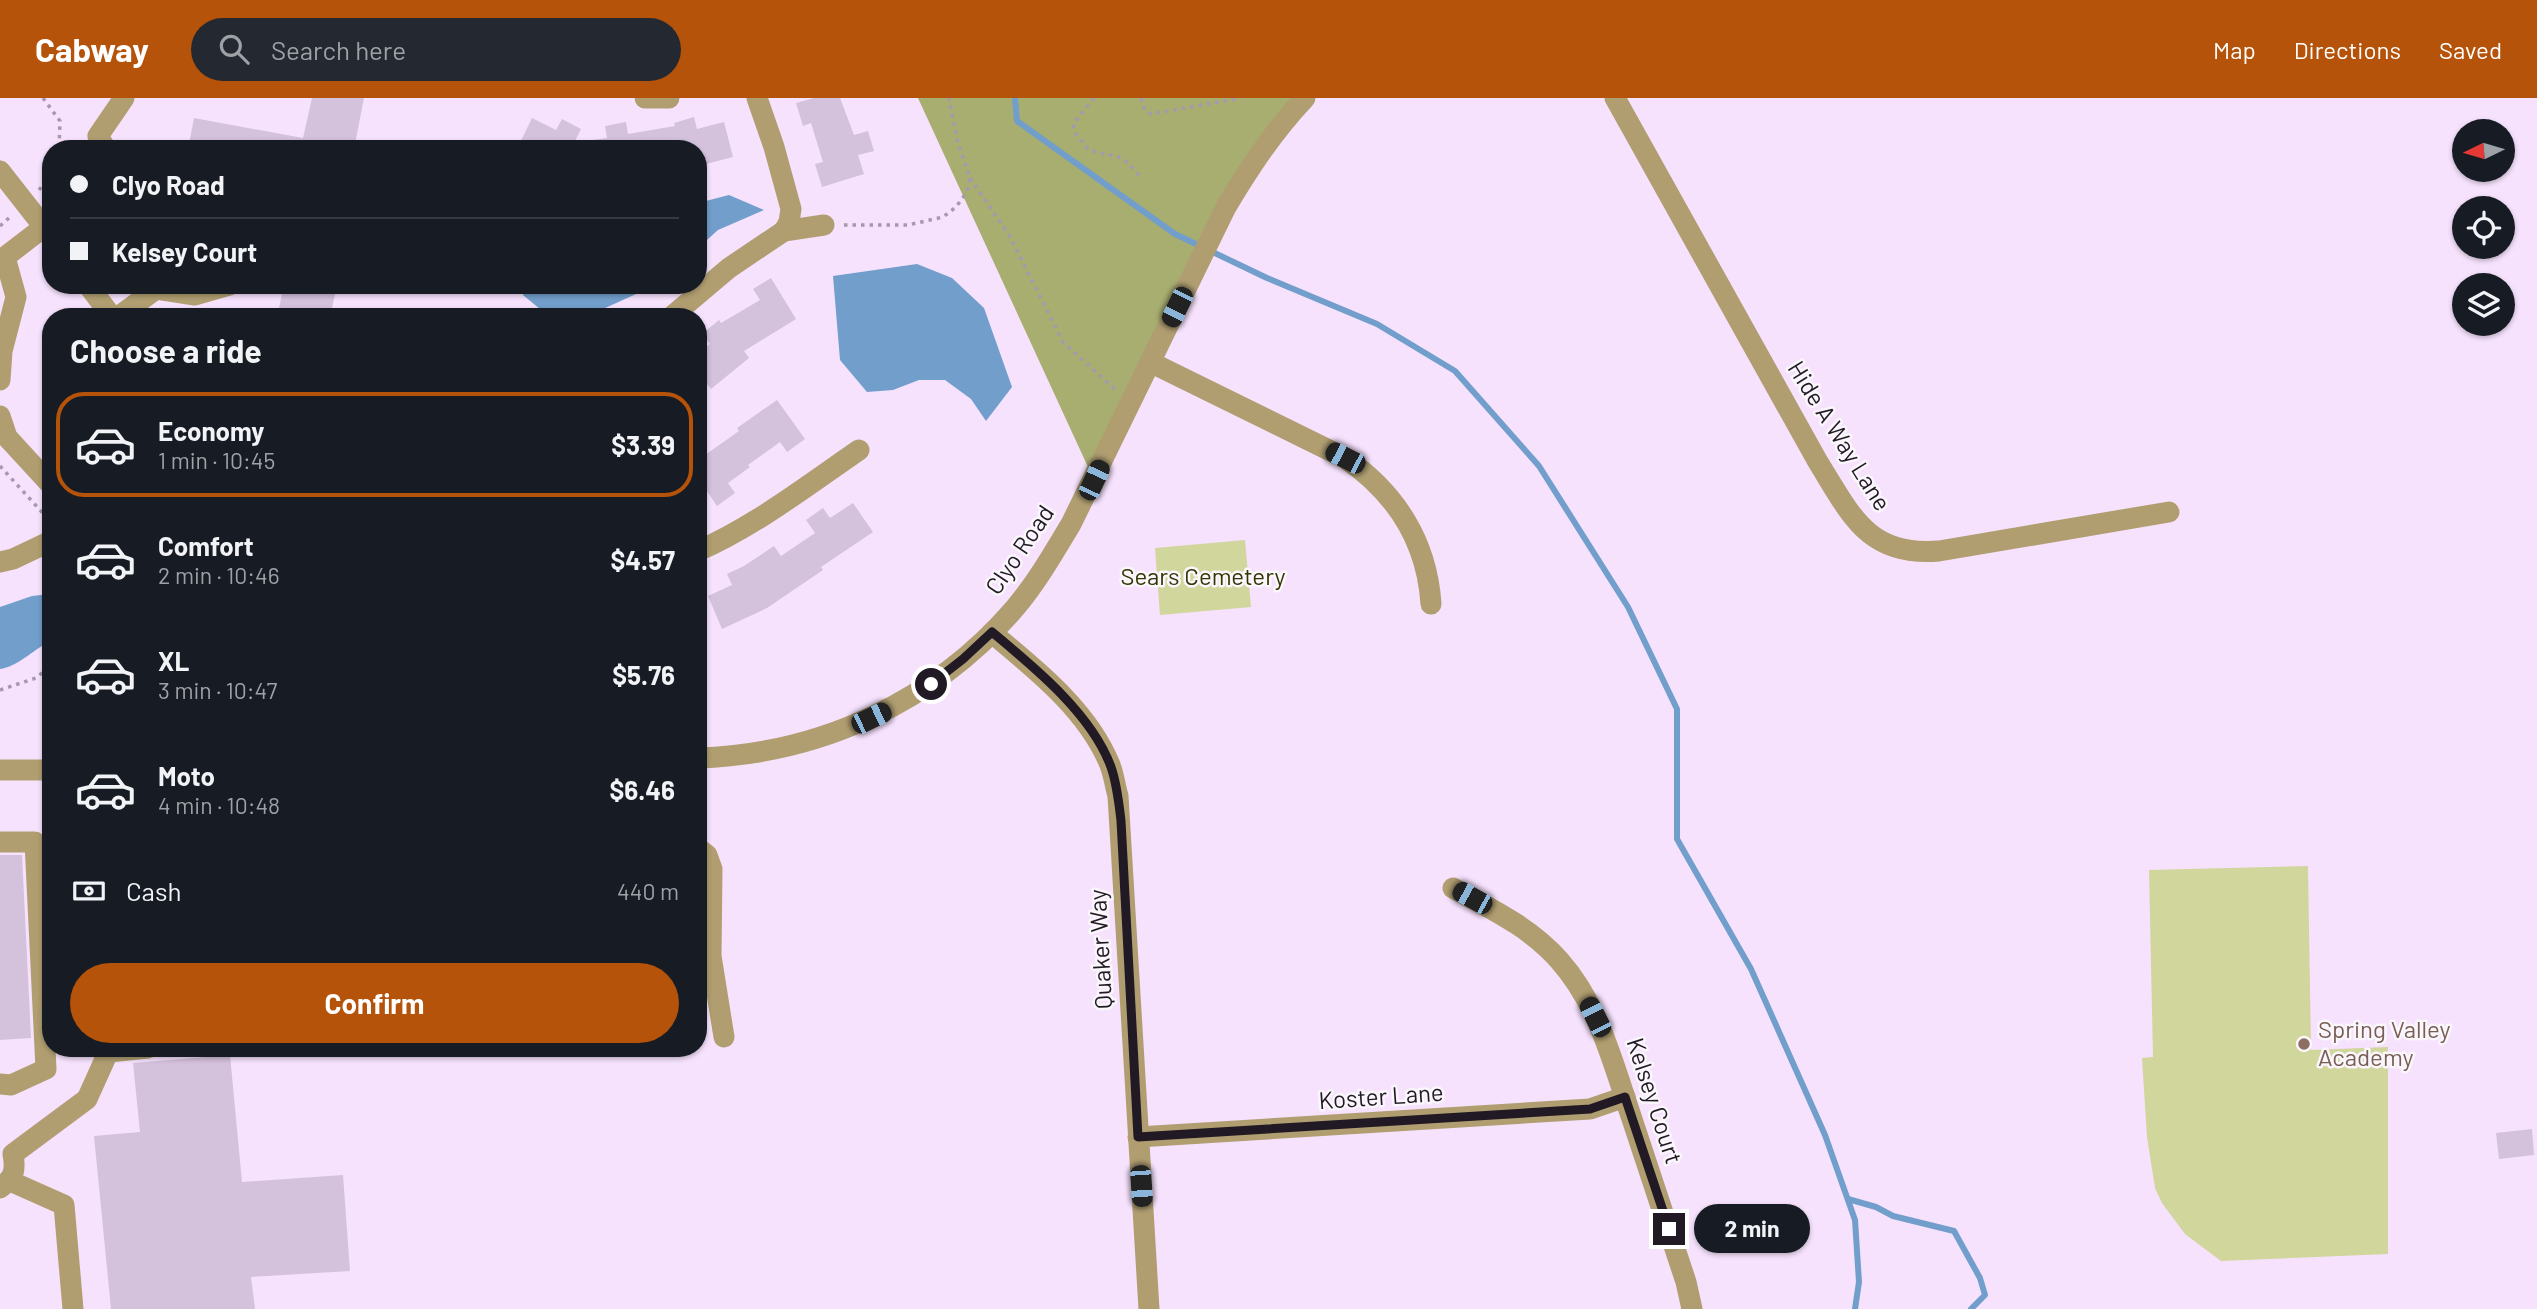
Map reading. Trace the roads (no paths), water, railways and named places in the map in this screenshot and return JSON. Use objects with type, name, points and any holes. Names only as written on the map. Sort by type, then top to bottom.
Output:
[{"type":"street","points":[[100,140],[98,136],[124,98]]},
{"type":"street","points":[[645,98],[669,98]]},
{"type":"street","points":[[707,287],[783,231],[789,222],[791,209],[757,98]]},
{"type":"street","name":"Clyo Road","points":[[707,757],[752,754],[792,746],[847,729],[931,684],[992,632],[1031,586],[1071,524],[1226,207],[1255,158],[1305,98]]},
{"type":"street","name":"Hide A Way Lane","points":[[1615,98],[1818,462],[1852,516],[1866,531],[1887,545],[1918,553],[2169,512]]},
{"type":"street","points":[[0,171],[42,225]]},
{"type":"street","points":[[783,231],[824,225]]},
{"type":"street","points":[[0,380],[2,351],[16,297],[5,257],[42,234]]},
{"type":"street","points":[[129,308],[147,294]]},
{"type":"street","points":[[682,308],[698,294]]},
{"type":"street","points":[[1150,362],[1333,452],[1365,472],[1387,494],[1414,535],[1429,578],[1431,604]]},
{"type":"street","points":[[0,415],[7,437],[42,475]]},
{"type":"street","points":[[707,547],[786,500],[859,450]]},
{"type":"street","points":[[0,562],[42,545]]},
{"type":"street","name":"Quaker Way","points":[[992,632],[1025,660],[1090,729],[1110,766],[1118,796],[1149,1309]]},
{"type":"street","points":[[0,770],[42,770]]},
{"type":"street","points":[[0,842],[35,842],[42,986]]},
{"type":"street","points":[[707,855],[712,869],[711,956],[724,1037]]},
{"type":"street","name":"Kelsey Court","points":[[1453,888],[1511,920],[1535,937],[1559,961],[1585,997],[1605,1037],[1686,1282],[1692,1309]]},
{"type":"street","points":[[0,1084],[11,1084],[46,1069],[45,1057]]},
{"type":"street","points":[[74,1309],[64,1205],[5,1184],[16,1170],[7,1147],[87,1099],[107,1057]]},
{"type":"street","name":"Koster Lane","points":[[1138,1137],[1590,1109],[1625,1097]]},
{"type":"water","points":[[729,195],[764,210],[718,230],[707,240],[707,201]]},
{"type":"water","points":[[917,264],[952,278],[984,308],[1012,387],[986,421],[971,399],[945,380],[919,380],[893,390],[867,392],[840,360],[833,276]]},
{"type":"water","points":[[636,294],[605,308],[539,308],[523,295]]},
{"type":"water","points":[[42,595],[42,647],[19,662],[0,669],[0,607]]},
{"type":"waterway","points":[[1015,98],[1017,121],[1175,234],[1267,278],[1377,324],[1455,371],[1539,466],[1628,607],[1677,709],[1677,839],[1751,969],[1825,1135],[1855,1220],[1859,1282],[1855,1309]]},
{"type":"waterway","points":[[1848,1199],[1876,1207],[1893,1216],[1954,1231],[1980,1278],[1985,1295],[1971,1309]]},
{"type":"place","name":"Spring Valley Academy","points":[[2304,1044]]},
{"type":"park label","name":"Sears Cemetery","points":[[1203,577]]}]
